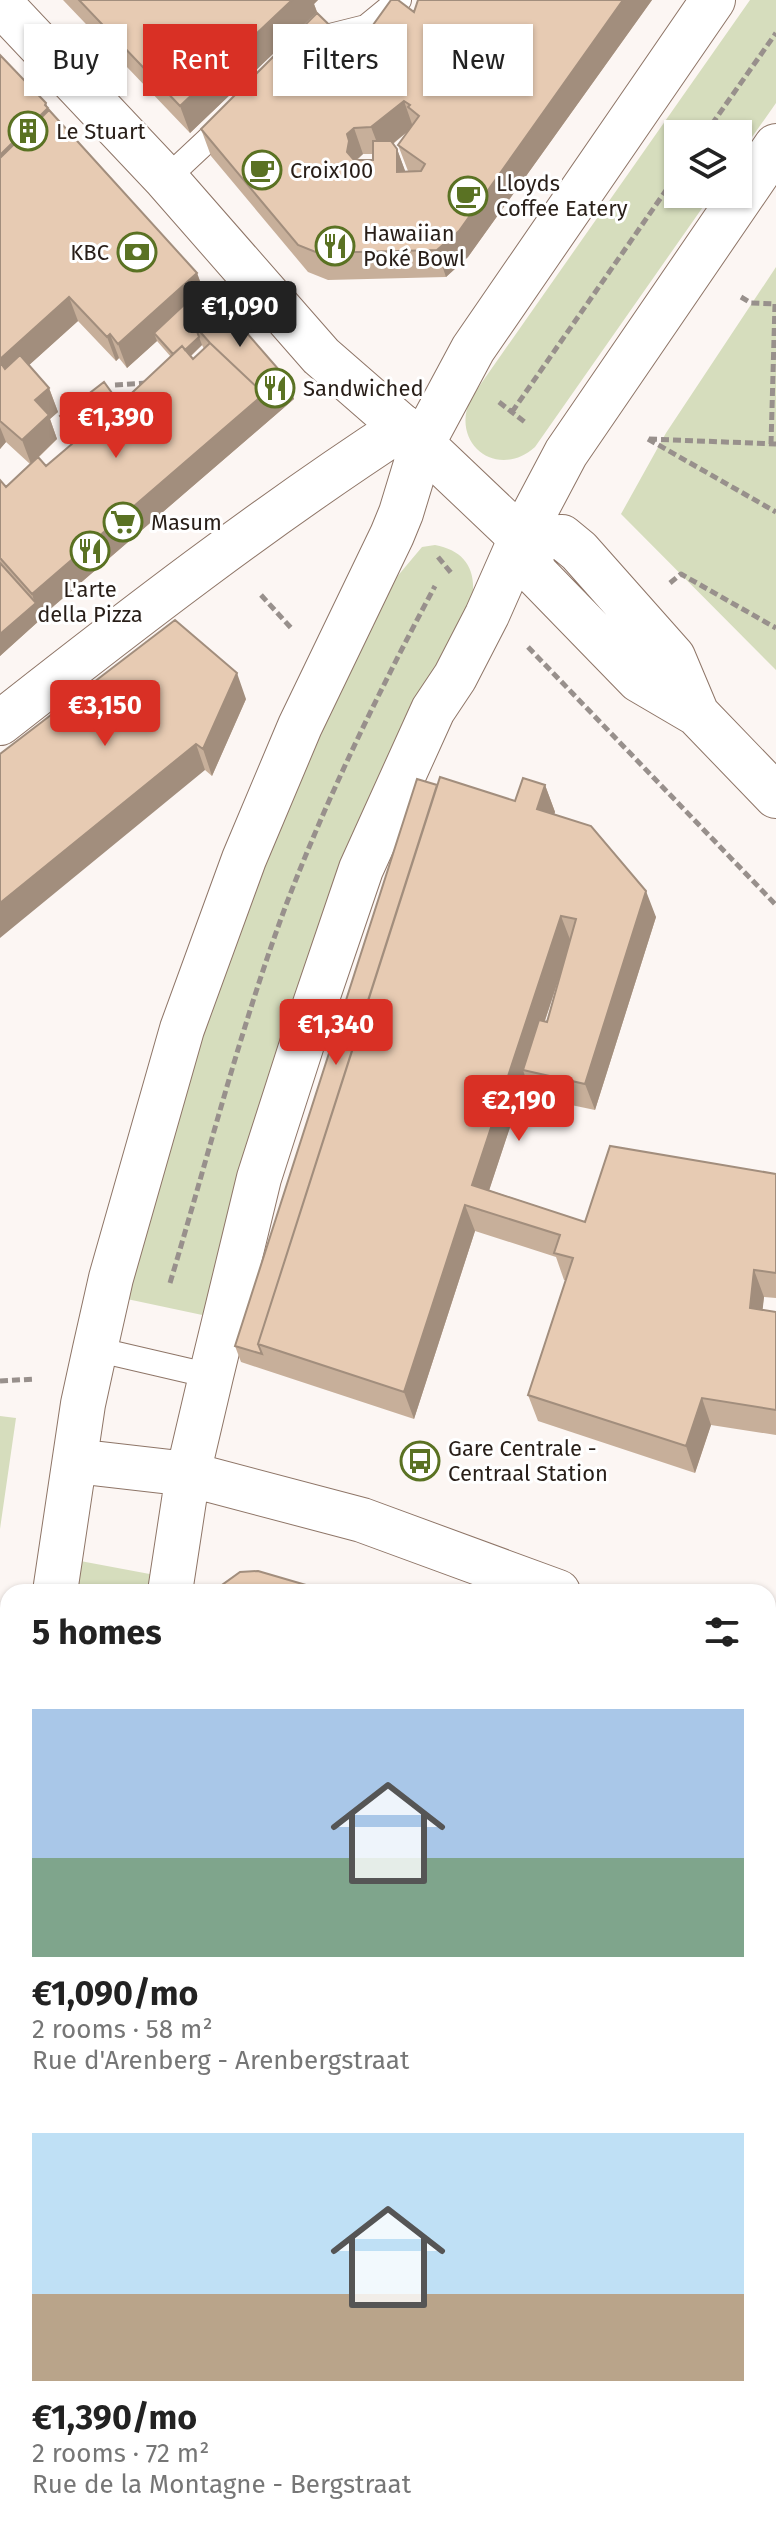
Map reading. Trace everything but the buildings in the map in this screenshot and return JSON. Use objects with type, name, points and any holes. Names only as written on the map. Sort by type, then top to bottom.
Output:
[{"type":"street","points":[[56,1584],[95,1349],[111,1278],[182,1029],[228,901],[300,726],[336,657],[401,513],[412,435],[713,0]]},
{"type":"street","points":[[0,3],[166,179],[321,356],[412,435],[521,538],[562,537],[579,551],[673,657],[697,714],[776,796]]},
{"type":"street","points":[[171,1584],[188,1474],[259,1178],[361,869],[433,710],[455,677],[521,538],[566,453],[776,146]]},
{"type":"street","points":[[0,723],[171,589],[342,466],[412,435]]},
{"type":"street","points":[[75,1461],[188,1474],[362,1520],[536,1584]]},
{"type":"lane","points":[[370,24],[399,0]]},
{"type":"lane","points":[[166,179],[248,102]]},
{"type":"lane","points":[[95,1349],[211,1376]]},
{"type":"path","points":[[715,120],[776,33]]},
{"type":"path","points":[[512,412],[664,193]]},
{"type":"path","points":[[741,297],[751,303],[776,304],[774,444],[648,439],[776,512]]},
{"type":"path","points":[[115,385],[156,383]]},
{"type":"path","points":[[490,395],[532,427]]},
{"type":"path","points":[[401,513],[487,615],[522,641],[776,905]]},
{"type":"path","points":[[670,583],[681,574],[776,628]]},
{"type":"path","points":[[427,577],[445,595]]},
{"type":"path","points":[[261,595],[292,629]]},
{"type":"path","points":[[157,1282],[185,1282]]},
{"type":"path","points":[[0,1381],[35,1379]]},
{"type":"green space","points":[[750,0],[776,0],[776,103],[752,137],[752,120],[666,120]]},
{"type":"green space","points":[[664,123],[664,208],[702,208],[535,447],[520,457],[506,460],[480,452],[466,429],[471,398]]},
{"type":"green space","points":[[776,267],[776,670],[621,514],[666,433]]},
{"type":"green space","points":[[435,545],[453,551],[465,561],[472,575],[473,593],[207,1316],[127,1299],[189,1064],[275,823],[385,591],[422,547]]},
{"type":"green space","points":[[0,1416],[16,1418],[0,1529]]},
{"type":"green space","points":[[75,1560],[155,1575],[153,1584],[71,1584]]},
{"type":"place","name":"Le Stuart","points":[[28,131]]},
{"type":"place","name":"Croix100","points":[[262,170]]},
{"type":"place","name":"Lloyds Coffee Eatery","points":[[468,196]]},
{"type":"place","name":"Hawaiian Poké Bowl","points":[[335,246]]},
{"type":"place","name":"KBC","points":[[137,252]]},
{"type":"place","name":"Sandwiched","points":[[275,388]]},
{"type":"place","name":"Masum","points":[[123,522]]},
{"type":"place","name":"L'arte della Pizza","points":[[90,551]]},
{"type":"place","name":"Gare Centrale - Centraal Station","points":[[420,1461]]}]
